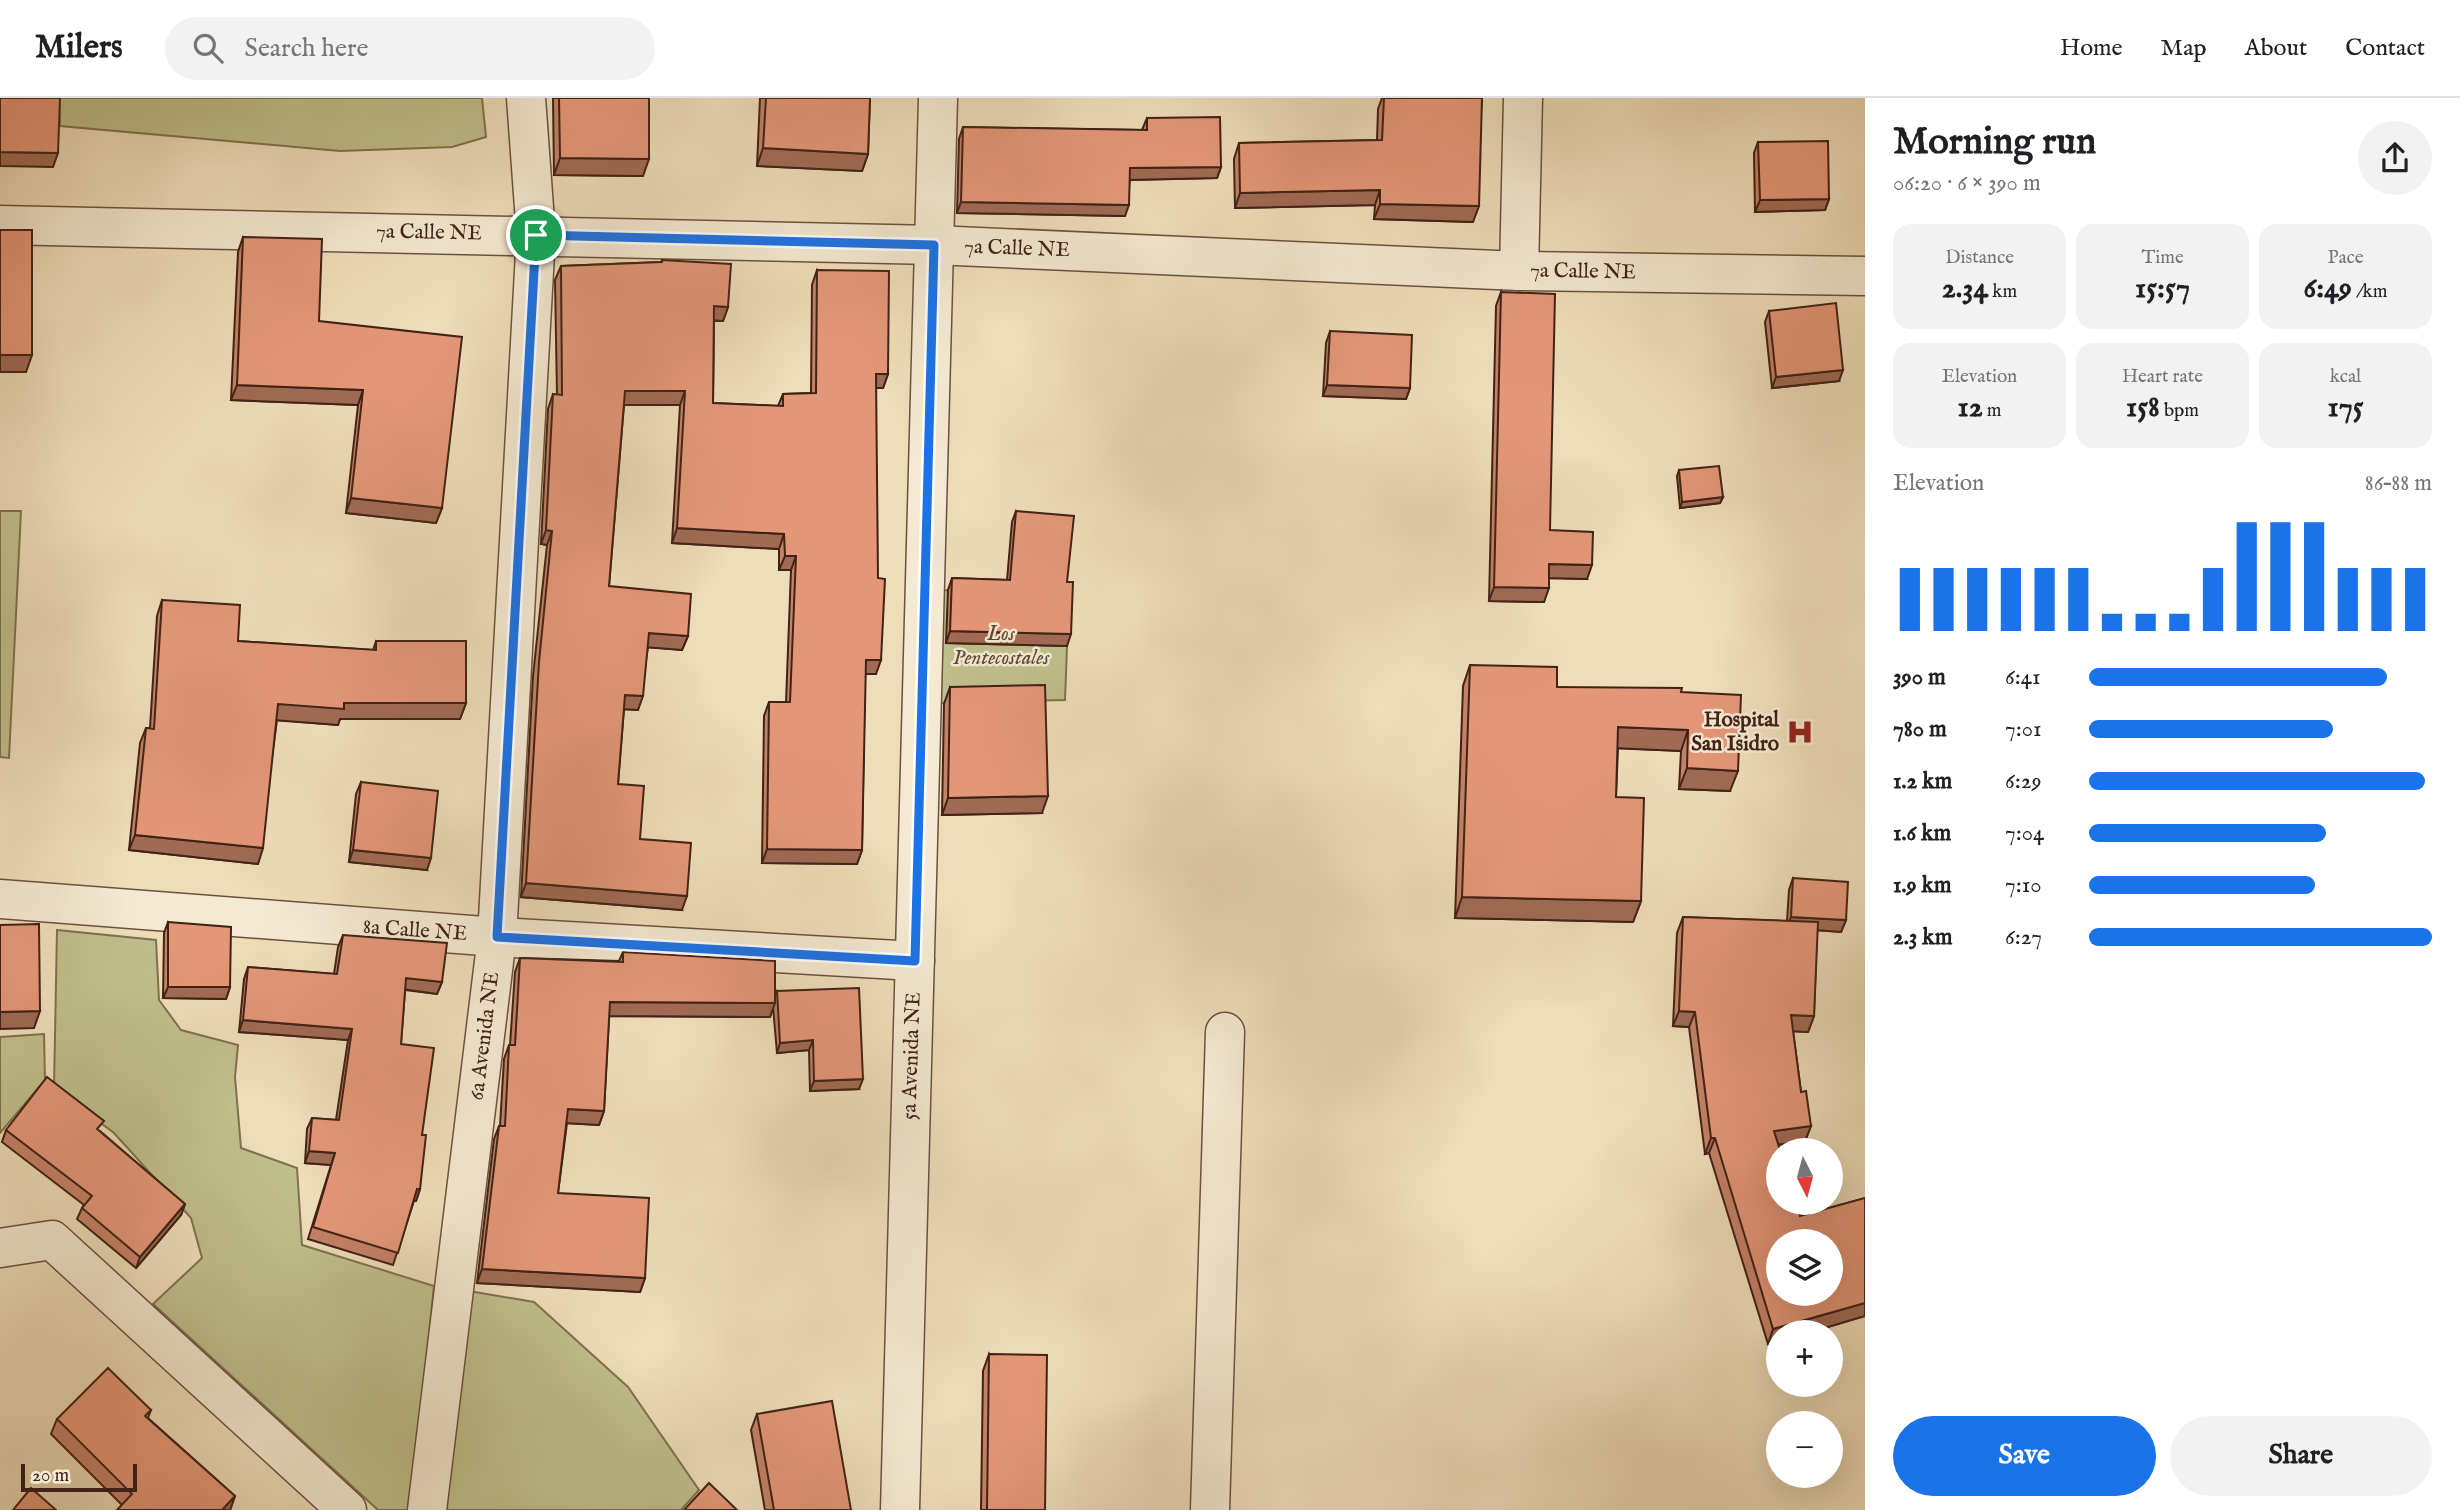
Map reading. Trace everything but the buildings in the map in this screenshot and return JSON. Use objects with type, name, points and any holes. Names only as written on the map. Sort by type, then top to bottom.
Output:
[{"type":"street","name":"6a Avenida NE","points":[[427,1510],[497,937],[536,235],[526,98]]},
{"type":"street","name":"5a Avenida NE","points":[[900,1510],[938,98]]},
{"type":"street","points":[[1519,271],[1523,98]]},
{"type":"street","name":"7a Calle NE","points":[[0,225],[934,245],[1519,271],[1865,276]]},
{"type":"street","name":"8a Calle NE","points":[[0,899],[497,937],[915,961]]},
{"type":"street","points":[[1210,1510],[1225,1032]]},
{"type":"street","points":[[0,1248],[52,1240],[347,1510]]},
{"type":"green space","points":[[59,98],[482,98],[486,137],[452,147],[340,151],[60,126]]},
{"type":"green space","points":[[0,511],[21,511],[9,758],[0,757]]},
{"type":"green space","name":"Los Pentecostales","points":[[937,590],[1069,594],[1065,700],[933,703]]},
{"type":"green space","points":[[57,930],[156,940],[159,1000],[181,1030],[238,1045],[235,1077],[241,1148],[297,1168],[302,1245],[434,1286],[411,1510],[378,1510],[153,1304],[202,1258],[191,1218],[114,1133],[54,1088]]},
{"type":"green space","points":[[44,1034],[45,1080],[0,1133],[0,1037]]},
{"type":"green space","points":[[469,1291],[534,1302],[628,1387],[699,1490],[681,1510],[440,1510]]},
{"type":"place","name":"Hospital San Isidro","points":[[1800,732]]},
{"type":"route","points":[[536,235],[934,245],[915,961],[497,937],[536,235]]}]
